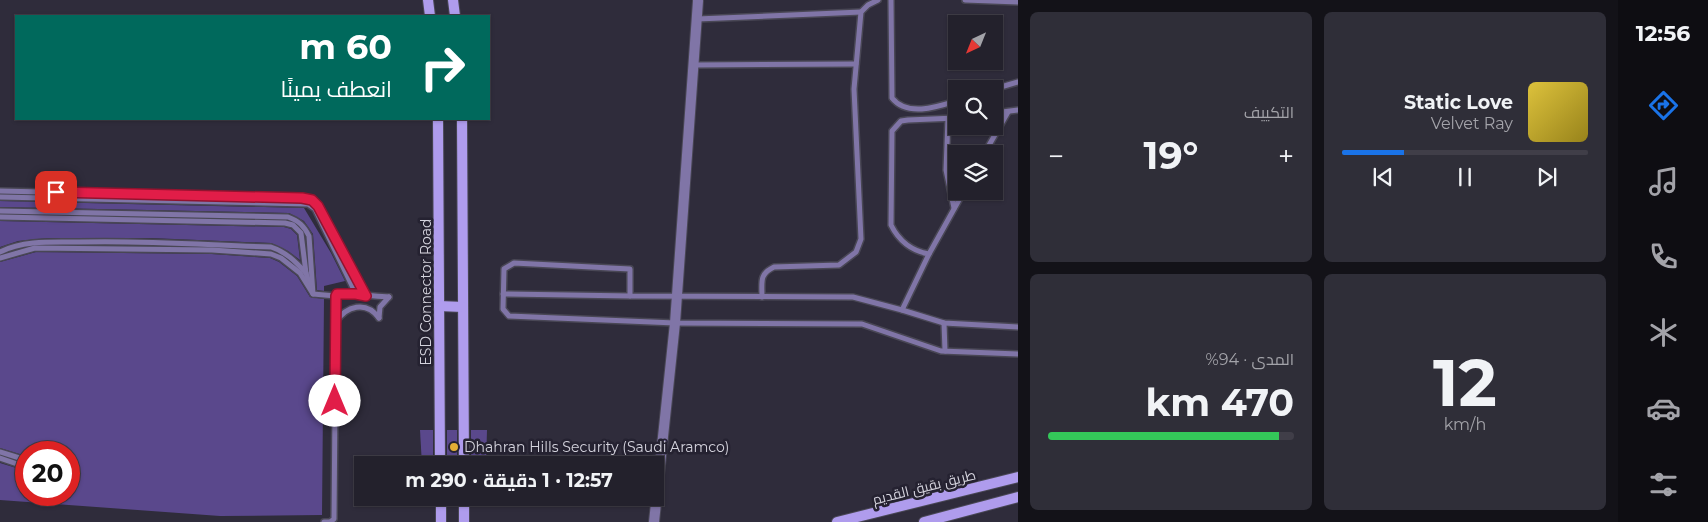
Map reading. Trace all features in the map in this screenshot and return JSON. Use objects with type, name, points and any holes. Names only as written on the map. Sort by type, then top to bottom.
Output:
[{"type":"main road","points":[[428,0],[430,15]]},
{"type":"main road","points":[[453,0],[455,15]]},
{"type":"main road","name":"ESD Connector Road","points":[[438,120],[440,456]]},
{"type":"main road","points":[[462,120],[464,456]]},
{"type":"main road","points":[[439,306],[463,307]]},
{"type":"main road","name":"طريق بقيق القديم","points":[[837,522],[1018,477]]},
{"type":"main road","points":[[924,522],[1018,497]]},
{"type":"main road","points":[[440,506],[441,522]]},
{"type":"main road","points":[[464,506],[464,522]]},
{"type":"street","points":[[654,522],[675,323],[698,1]]},
{"type":"lane","points":[[762,297],[762,276],[767,270],[774,267],[839,265],[856,252],[861,240],[854,89],[861,12],[868,5],[878,0]]},
{"type":"lane","points":[[890,0],[892,98],[898,105],[905,108],[935,107],[948,103]]},
{"type":"lane","points":[[965,0],[1018,2]]},
{"type":"lane","points":[[697,19],[861,12]]},
{"type":"lane","points":[[694,65],[856,64]]},
{"type":"lane","points":[[1003,86],[1018,82]]},
{"type":"lane","points":[[1003,112],[1018,110]]},
{"type":"lane","points":[[989,145],[1008,112]]},
{"type":"lane","points":[[929,254],[917,252],[910,247],[896,234],[891,225],[891,138],[892,131],[901,121],[948,119],[946,170],[954,208]]},
{"type":"lane","points":[[0,191],[302,198],[312,200],[318,206],[366,296]]},
{"type":"lane","points":[[0,197],[308,204],[314,209],[356,294]]},
{"type":"lane","points":[[902,310],[929,254],[959,200]]},
{"type":"lane","points":[[0,211],[288,217],[297,221],[305,228],[308,236],[313,294]]},
{"type":"lane","points":[[0,217],[285,223],[293,225],[301,233],[306,273],[313,294]]},
{"type":"lane","points":[[0,252],[7,248],[37,242],[115,241],[271,247],[282,251],[306,273]]},
{"type":"lane","points":[[0,258],[35,248],[212,250],[271,254],[281,258],[300,273],[313,294]]},
{"type":"lane","points":[[630,296],[630,269],[514,263],[504,269],[503,309],[509,316],[675,323],[862,324],[946,351],[1018,354]]},
{"type":"lane","points":[[313,294],[336,296],[337,294],[356,294],[389,297],[380,308],[379,318],[371,310],[352,306],[335,322]]},
{"type":"lane","points":[[503,294],[677,297],[852,297],[944,323],[1018,326]]},
{"type":"lane","points":[[324,522],[330,522],[334,518],[336,296]]},
{"type":"lane","points":[[944,323],[946,351]]},
{"type":"lane","points":[[0,452],[15,457]]},
{"type":"lane","points":[[0,458],[15,463]]},
{"type":"building","points":[[0,201],[304,208],[331,253],[345,281],[324,286],[324,291],[317,290],[313,234],[304,221],[289,213],[0,207]]},
{"type":"building","points":[[0,221],[284,227],[291,229],[297,235],[300,260],[288,251],[271,243],[151,238],[48,238],[18,241],[0,247]]},
{"type":"building","points":[[36,252],[212,254],[270,258],[279,262],[297,276],[310,297],[324,299],[322,515],[220,516],[80,506],[80,441],[15,441],[15,453],[0,448],[0,262]]},
{"type":"building","points":[[420,430],[433,430],[433,456],[421,456]]},
{"type":"building","points":[[447,430],[457,430],[457,456],[447,456]]},
{"type":"building","points":[[471,430],[487,430],[486,456],[471,456]]},
{"type":"building","points":[[0,463],[15,468],[15,501],[0,500]]},
{"type":"place","name":"Dhahran Hills Security (Saudi Aramco)","points":[[454,447]]},
{"type":"route","points":[[56,192],[302,198],[312,200],[318,206],[366,296],[337,294],[336,296],[335,401]]}]
